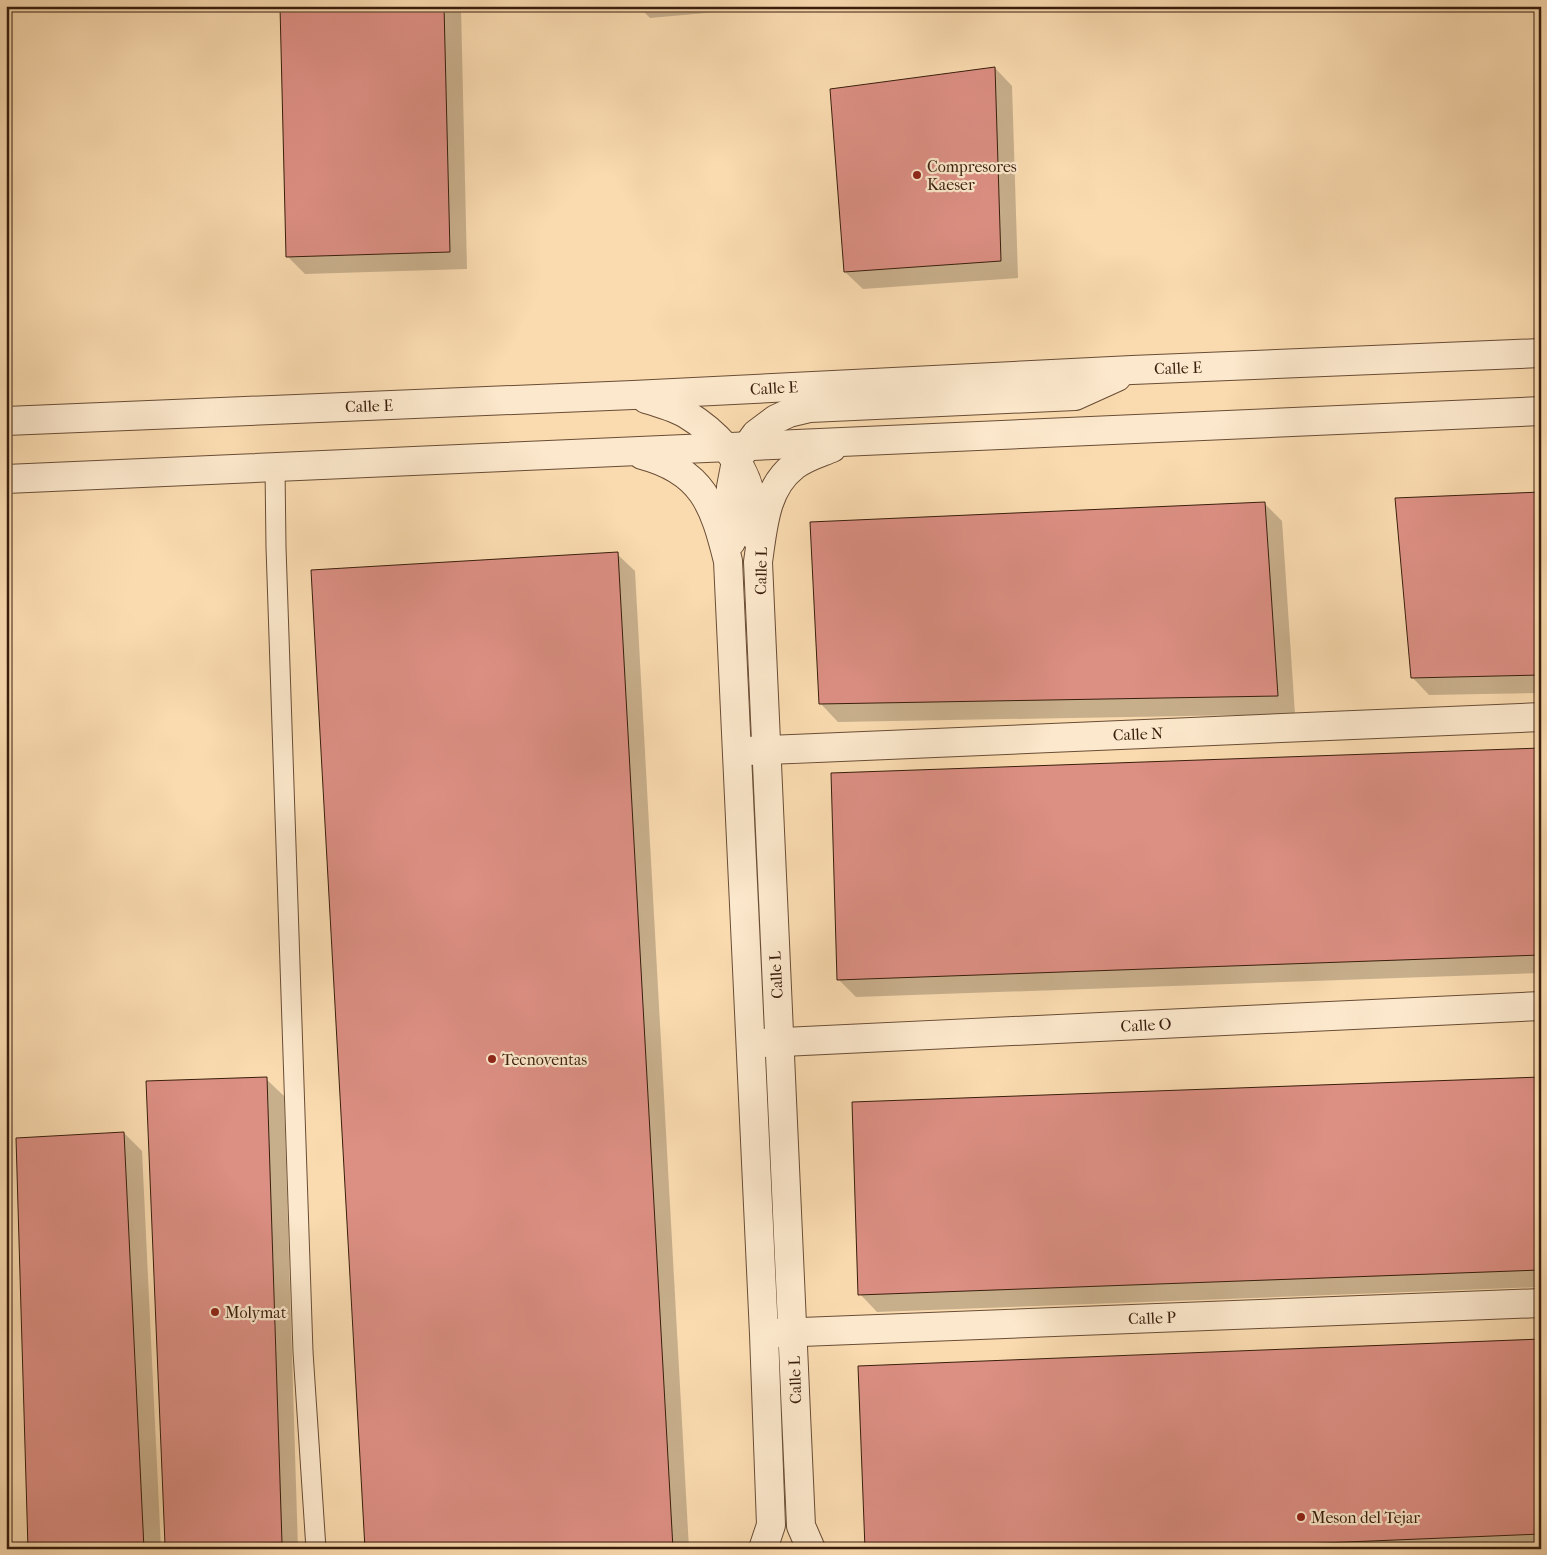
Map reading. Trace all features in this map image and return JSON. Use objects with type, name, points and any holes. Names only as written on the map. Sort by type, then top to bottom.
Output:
[{"type":"street","name":"Calle E","points":[[6,421],[633,395],[1541,352]]},
{"type":"street","points":[[728,561],[732,536],[732,487],[736,452],[776,419],[789,413],[810,408],[1075,396],[1132,370]]},
{"type":"street","points":[[633,395],[663,404],[686,414],[736,452],[751,494],[753,533],[758,562]]},
{"type":"street","points":[[6,479],[631,452],[736,452],[846,442],[1541,411]]},
{"type":"street","name":"Calle L","points":[[802,1541],[758,562],[763,527],[771,497],[780,478],[795,464],[846,442]]},
{"type":"street","name":"Calle L","points":[[631,452],[660,460],[679,471],[698,486],[711,506],[720,530],[728,561],[764,1334],[770,1541]]},
{"type":"street","name":"Calle N","points":[[736,752],[1541,717]]},
{"type":"street","name":"Calle O","points":[[751,1044],[1541,1006]]},
{"type":"street","name":"Calle P","points":[[764,1334],[1541,1302]]},
{"type":"lane","points":[[275,467],[303,1352],[316,1549]]},
{"type":"building","points":[[280,6],[444,6],[450,252],[286,257]]},
{"type":"building","name":"Compresores Kaeser","points":[[995,67],[1001,261],[844,272],[830,89]]},
{"type":"building","points":[[1541,492],[1541,675],[1411,678],[1395,498]]},
{"type":"building","points":[[1265,502],[1278,696],[819,704],[810,522]]},
{"type":"building","name":"Tecnoventas","points":[[618,552],[673,1549],[365,1549],[311,570]]},
{"type":"building","points":[[1541,748],[1541,955],[837,980],[831,773]]},
{"type":"building","name":"Molymat","points":[[267,1077],[282,1543],[165,1545],[146,1081]]},
{"type":"building","points":[[1541,1077],[1541,1270],[858,1295],[852,1102]]},
{"type":"building","points":[[124,1132],[144,1549],[28,1549],[16,1138]]},
{"type":"building","points":[[1541,1339],[1541,1534],[1177,1549],[865,1549],[858,1366]]},
{"type":"place","name":"Compresores Kaeser","points":[[917,175]]},
{"type":"place","name":"Tecnoventas","points":[[492,1059]]},
{"type":"place","name":"Molymat","points":[[215,1312]]},
{"type":"place","name":"Meson del Tejar","points":[[1301,1517]]}]
